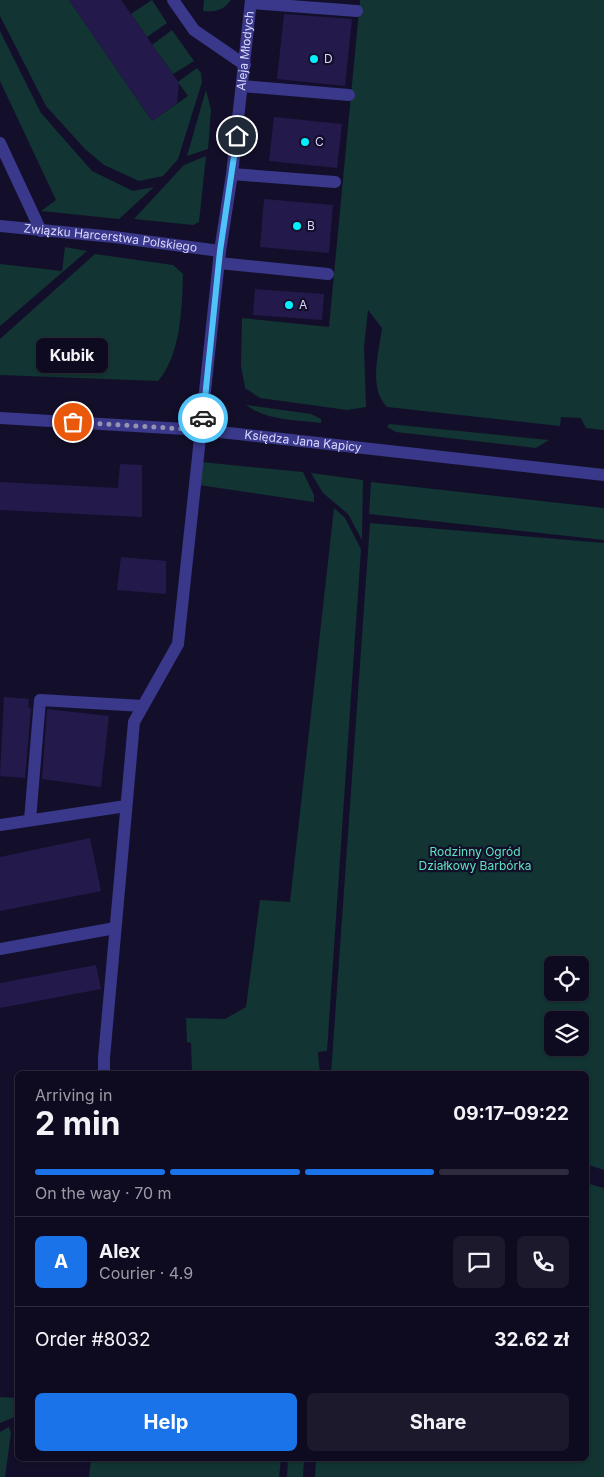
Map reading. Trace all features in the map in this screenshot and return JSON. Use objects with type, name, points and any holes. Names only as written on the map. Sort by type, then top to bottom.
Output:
[{"type":"street","points":[[173,0],[194,30],[244,65]]},
{"type":"street","points":[[251,1],[357,11]]},
{"type":"street","name":"Aleja Młodych","points":[[104,1071],[134,722],[178,644],[220,257],[232,174],[251,1]]},
{"type":"street","points":[[242,86],[350,95]]},
{"type":"street","points":[[0,143],[41,230]]},
{"type":"street","points":[[232,174],[335,182]]},
{"type":"street","name":"Związku Harcerstwa Polskiego","points":[[0,226],[41,230],[328,274]]},
{"type":"street","name":"Księdza Jana Kapicy","points":[[0,418],[202,430],[604,475]]},
{"type":"street","points":[[30,820],[40,700],[143,706]]},
{"type":"street","points":[[0,825],[126,806]]},
{"type":"street","points":[[0,949],[115,928]]},
{"type":"green space","points":[[0,0],[69,0],[152,121],[188,96],[178,82],[197,68],[201,73],[202,82],[178,159],[163,176],[139,181],[104,165],[85,149],[46,106],[0,16]]},
{"type":"green space","points":[[152,0],[167,23],[147,37],[131,14]]},
{"type":"green space","points":[[204,0],[231,0],[222,9],[203,11]]},
{"type":"green space","points":[[360,0],[604,0],[604,430],[586,428],[581,418],[561,417],[560,426],[387,407],[381,399],[376,380],[382,328],[368,310],[364,347],[366,407],[347,410],[260,398],[245,388],[241,365],[242,318],[329,327]]},
{"type":"green space","points":[[172,30],[194,61],[173,74],[152,45]]},
{"type":"green space","points":[[0,31],[41,113],[92,171],[133,191],[154,187],[119,219],[41,211],[56,200],[0,81]]},
{"type":"green space","points":[[206,90],[211,110],[208,149],[187,156]]},
{"type":"green space","points":[[206,156],[199,222],[193,225],[134,219],[184,165]]},
{"type":"green space","points":[[65,247],[87,251],[0,326],[0,264],[62,271]]},
{"type":"green space","points":[[95,254],[173,265],[183,274],[181,316],[176,344],[166,370],[158,381],[0,375],[0,339]]},
{"type":"green space","points":[[246,405],[311,414],[321,419],[321,423],[272,417]]},
{"type":"green space","points":[[389,424],[549,440],[536,448],[396,432],[387,427]]},
{"type":"green space","points":[[201,462],[303,472],[314,495],[314,502],[199,485]]},
{"type":"green space","points":[[311,473],[363,480],[362,540],[348,514],[323,493]]},
{"type":"green space","points":[[371,482],[604,508],[604,540],[369,514]]},
{"type":"green space","points":[[334,508],[345,518],[361,549],[327,1051],[318,1052],[320,1071],[192,1071],[191,1043],[187,1042],[186,1018],[225,1019],[246,1007],[260,900],[290,902]]},
{"type":"green space","name":"Rodzinny Ogród Działkowy Barbórka","points":[[370,523],[604,543],[604,1170],[589,1165],[589,1071],[331,1071]]},
{"type":"green space","points":[[589,1184],[604,1188],[604,1477],[315,1477],[316,1461],[589,1461]]},
{"type":"green space","points":[[0,1397],[15,1398],[15,1417],[0,1423]]},
{"type":"green space","points":[[9,1427],[11,1433],[5,1477],[0,1477],[0,1432]]},
{"type":"green space","points":[[91,1461],[281,1461],[279,1477],[89,1477]]},
{"type":"green space","points":[[288,1461],[304,1461],[303,1477],[287,1477]]},
{"type":"building","points":[[69,0],[121,0],[179,83],[177,103],[152,121]]},
{"type":"building","name":"D","points":[[284,14],[352,19],[345,86],[277,79]]},
{"type":"building","name":"C","points":[[274,117],[342,124],[337,168],[269,161]]},
{"type":"building","name":"B","points":[[264,199],[333,205],[329,253],[260,247]]},
{"type":"building","name":"A","points":[[255,289],[324,294],[322,320],[253,315]]},
{"type":"building","points":[[120,464],[142,465],[142,517],[0,510],[0,482],[118,488]]},
{"type":"building","points":[[121,557],[166,561],[166,594],[117,590]]},
{"type":"building","points":[[4,697],[29,699],[28,707],[31,708],[25,778],[0,776]]},
{"type":"building","points":[[47,709],[109,716],[101,787],[42,779]]},
{"type":"building","points":[[90,838],[101,891],[0,911],[0,857]]},
{"type":"building","points":[[96,965],[101,989],[0,1008],[0,983]]},
{"type":"way so far","points":[[73,422],[202,430],[203,418]]},
{"type":"place","name":"D","points":[[314,59]]},
{"type":"place","name":"C","points":[[305,142]]},
{"type":"place","name":"B","points":[[297,226]]},
{"type":"place","name":"A","points":[[289,305]]},
{"type":"place","name":"Kubik","points":[[73,422]]},
{"type":"route","points":[[203,418],[220,251],[237,136]]}]
